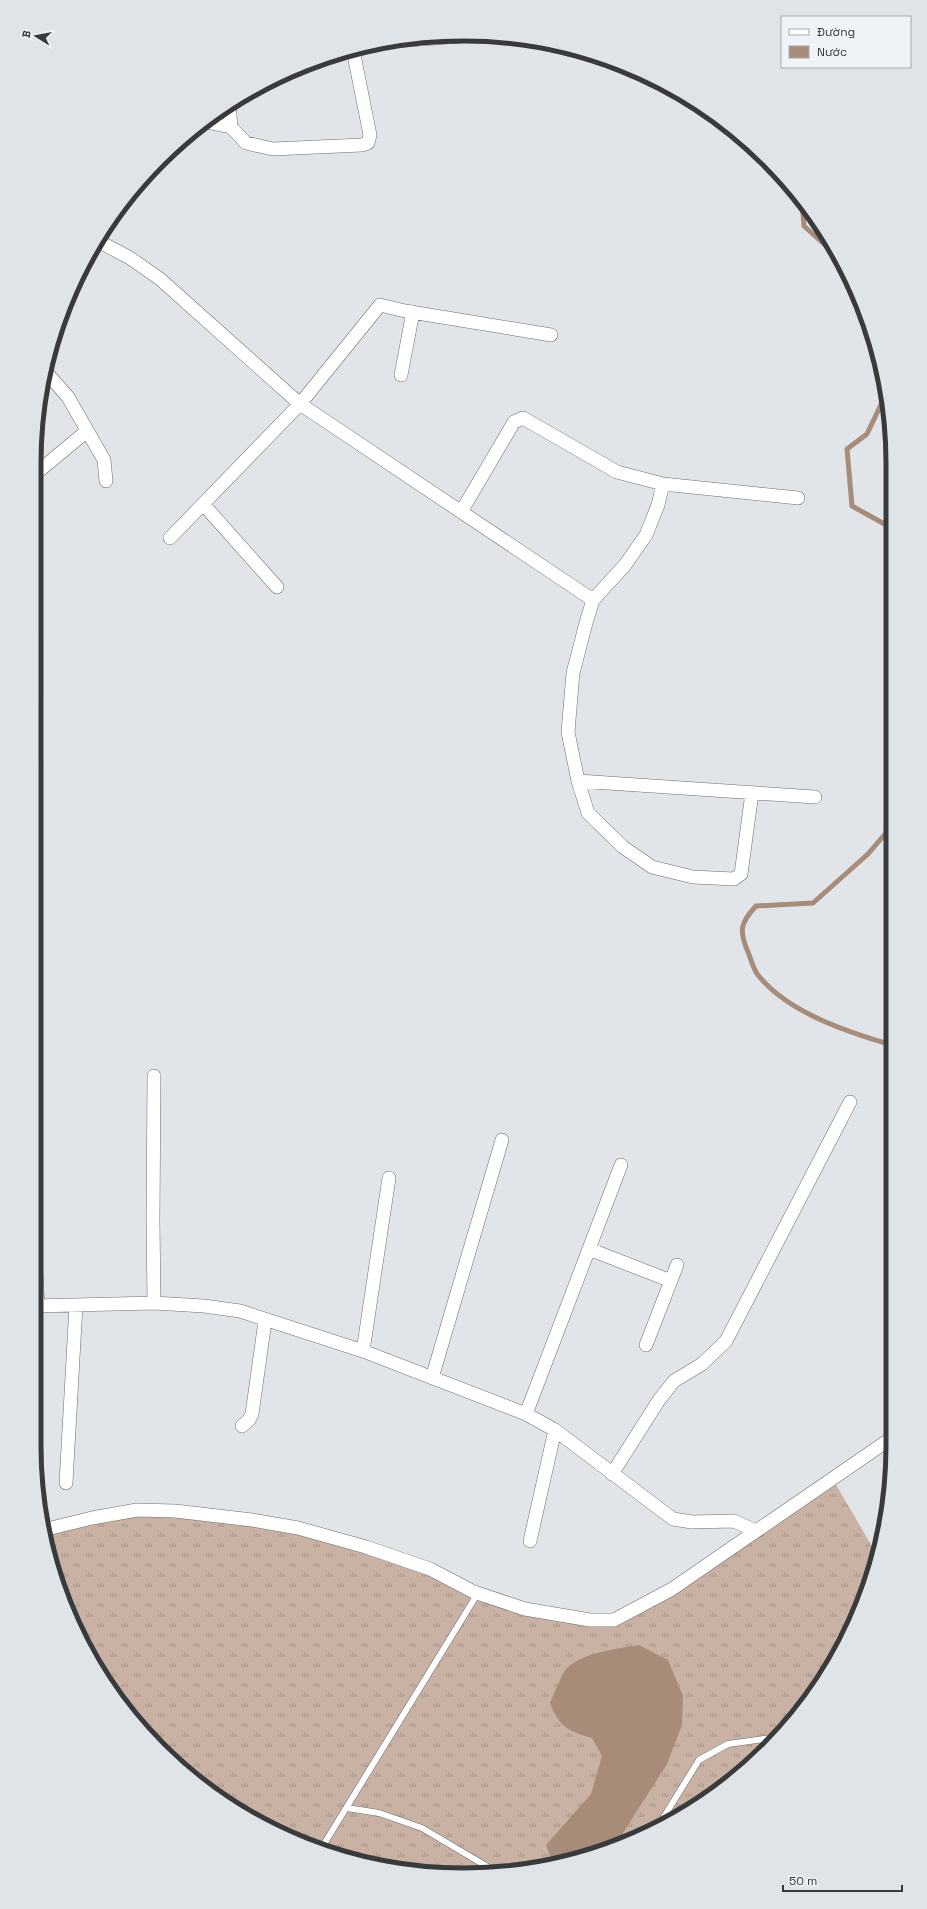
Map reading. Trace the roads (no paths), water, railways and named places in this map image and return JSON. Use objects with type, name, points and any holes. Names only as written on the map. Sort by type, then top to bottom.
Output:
[{"type":"street","points":[[230,111],[232,127],[246,143],[273,149],[362,145],[368,143],[370,135],[354,55]]},
{"type":"street","points":[[213,123],[232,127]]},
{"type":"street","points":[[103,244],[130,258],[160,278],[300,404],[593,600]]},
{"type":"street","points":[[170,538],[300,404],[380,305],[551,335]]},
{"type":"street","points":[[401,375],[413,312]]},
{"type":"street","points":[[50,377],[68,397],[104,460],[106,481]]},
{"type":"street","points":[[461,512],[514,422],[523,418],[617,472],[663,484],[798,498]]},
{"type":"street","points":[[41,469],[88,431]]},
{"type":"street","points":[[663,484],[658,505],[646,535],[625,565],[593,600],[572,681],[568,732],[578,781],[588,814],[623,847],[652,867],[693,877],[734,879],[741,874],[752,793]]},
{"type":"street","points":[[203,504],[277,587]]},
{"type":"street","points":[[578,781],[815,797]]},
{"type":"street","points":[[154,1076],[154,1303]]},
{"type":"street","points":[[612,1474],[659,1400],[674,1381],[702,1364],[726,1341],[850,1102]]},
{"type":"street","points":[[432,1378],[502,1140]]},
{"type":"street","points":[[526,1414],[621,1165]]},
{"type":"street","points":[[362,1351],[390,1178]]},
{"type":"street","points":[[589,1249],[671,1281]]},
{"type":"street","points":[[646,1345],[677,1265]]},
{"type":"street","points":[[41,1306],[154,1303],[211,1307],[240,1311],[362,1351],[526,1414],[555,1430],[672,1519],[692,1522],[734,1521],[756,1531]]},
{"type":"street","points":[[66,1483],[76,1305]]},
{"type":"street","points":[[242,1426],[249,1420],[252,1414],[265,1320]]},
{"type":"street","points":[[530,1541],[555,1430]]},
{"type":"street","points":[[49,1528],[92,1518],[137,1510],[175,1511],[252,1520],[298,1528],[366,1547],[430,1569],[478,1593],[531,1611],[590,1620],[614,1620],[672,1589],[886,1441]]},
{"type":"lane","points":[[324,1844],[478,1593]]},
{"type":"lane","points":[[664,1817],[699,1760],[728,1744],[767,1739]]},
{"type":"lane","points":[[346,1808],[379,1813],[422,1828],[488,1867]]},
{"type":"water","points":[[639,1645],[668,1660],[683,1696],[682,1725],[667,1764],[620,1838],[573,1854],[551,1859],[546,1845],[591,1794],[602,1756],[592,1738],[577,1733],[561,1723],[550,1703],[563,1674],[568,1667],[584,1658],[612,1650]]},
{"type":"waterway","points":[[803,212],[804,226],[824,244]]},
{"type":"waterway","points":[[881,404],[867,434],[847,449],[852,506],[886,525]]},
{"type":"waterway","points":[[886,833],[868,854],[813,903],[756,906],[744,922],[742,933],[756,973],[770,988],[785,1000],[801,1010],[837,1027],[886,1043]]}]
